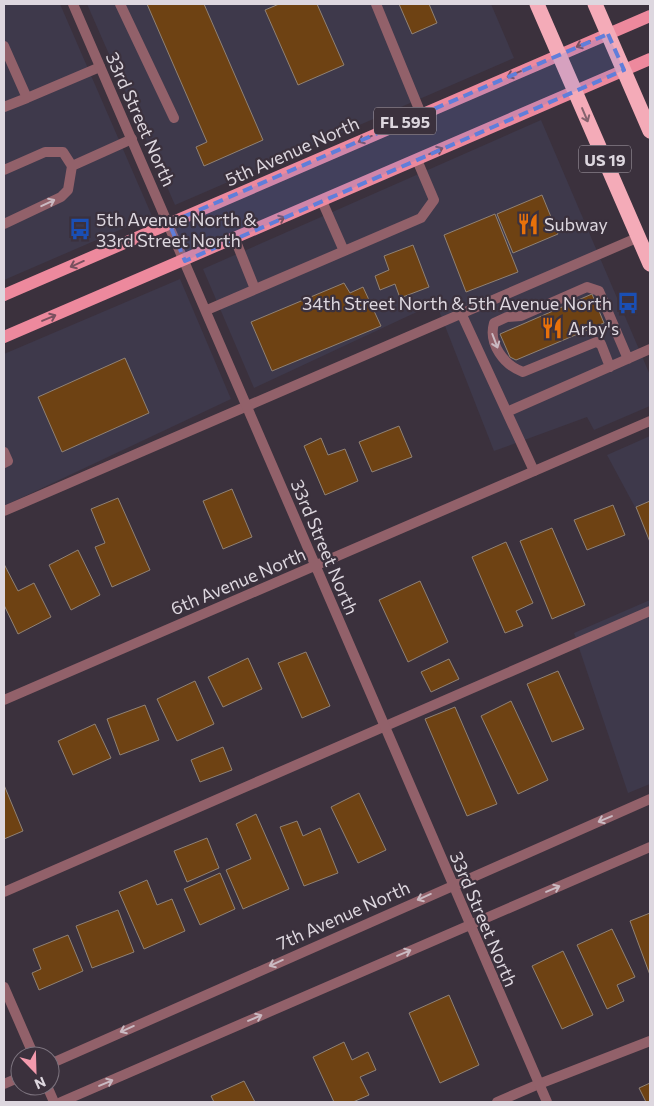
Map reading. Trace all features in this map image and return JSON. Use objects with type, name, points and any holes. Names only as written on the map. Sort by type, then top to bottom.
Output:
[{"type":"highway","name":"US 19","points":[[537,4],[650,264]]},
{"type":"highway","name":"US 19","points":[[595,4],[650,131]]},
{"type":"main road","name":"5th Avenue North","points":[[4,295],[558,54],[650,16]]},
{"type":"main road","points":[[575,90],[650,59]]},
{"type":"main road","name":"FL 595","points":[[4,337],[185,261],[575,90]]},
{"type":"street","name":"33rd Street North","points":[[73,4],[207,310],[469,925],[547,1102]]},
{"type":"street","points":[[120,4],[174,118]]},
{"type":"street","points":[[376,4],[422,114]]},
{"type":"street","points":[[4,46],[27,98]]},
{"type":"street","points":[[4,107],[100,67]]},
{"type":"street","points":[[72,166],[132,139]]},
{"type":"street","points":[[4,170],[45,152],[63,152],[72,166],[68,190],[62,197],[4,224]]},
{"type":"street","points":[[207,310],[420,218],[434,200],[417,160]]},
{"type":"street","points":[[322,201],[344,251]]},
{"type":"street","points":[[4,511],[638,237]]},
{"type":"street","points":[[235,239],[255,289]]},
{"type":"street","points":[[610,367],[600,344],[596,342],[523,372],[512,368],[502,358],[496,344],[492,332],[494,323],[507,316],[520,316],[587,287],[599,291],[628,359]]},
{"type":"street","points":[[462,314],[534,471]]},
{"type":"street","points":[[507,412],[650,349]]},
{"type":"street","name":"6th Avenue North","points":[[4,700],[650,421]]},
{"type":"street","points":[[4,452],[8,461],[4,463]]},
{"type":"street","points":[[4,892],[650,611]]},
{"type":"street","name":"7th Avenue North","points":[[60,1060],[650,799]]},
{"type":"street","points":[[62,1102],[650,847]]},
{"type":"street","points":[[4,987],[30,1046]]},
{"type":"street","points":[[497,1102],[650,1041]]},
{"type":"highlighted area","points":[[608,34],[624,70],[185,261],[169,223]]},
{"type":"shaded area","points":[[4,4],[60,4],[152,216],[4,280]]},
{"type":"shaded area","points":[[87,4],[491,4],[514,58],[175,205]]},
{"type":"shaded area","points":[[541,120],[650,375],[650,406],[594,430],[587,417],[494,451],[436,303],[254,388],[203,269]]},
{"type":"shaded area","points":[[180,279],[231,399],[4,506],[4,354]]},
{"type":"shaded area","points":[[650,436],[650,535],[607,455]]},
{"type":"shaded area","points":[[650,600],[650,784],[628,793],[574,633]]},
{"type":"building","points":[[147,4],[204,4],[263,140],[204,166],[196,147],[207,142]]},
{"type":"building","points":[[279,4],[317,4],[344,65],[298,85],[265,10]]},
{"type":"building","points":[[399,4],[429,4],[437,23],[412,34]]},
{"type":"building","name":"Subway","points":[[542,195],[558,234],[513,253],[497,214]]},
{"type":"building","points":[[495,214],[518,272],[466,292],[444,235]]},
{"type":"building","points":[[413,245],[429,287],[400,298],[395,284],[380,290],[375,276],[389,270],[384,256]]},
{"type":"building","points":[[344,283],[350,293],[363,287],[381,326],[272,371],[251,322]]},
{"type":"building","name":"Arby's","points":[[592,294],[604,323],[516,360],[510,357],[500,334]]},
{"type":"building","points":[[125,358],[149,413],[62,452],[38,397]]},
{"type":"building","points":[[399,426],[412,457],[372,472],[359,442]]},
{"type":"building","points":[[321,438],[328,455],[345,449],[358,481],[325,495],[304,446]]},
{"type":"building","points":[[232,489],[252,537],[223,549],[203,501]]},
{"type":"building","points":[[118,498],[150,570],[112,587],[95,547],[105,543],[91,509]]},
{"type":"building","points":[[650,501],[650,542],[636,507]]},
{"type":"building","points":[[613,505],[625,535],[587,550],[574,520]]},
{"type":"building","points":[[552,528],[585,605],[552,619],[520,541]]},
{"type":"building","points":[[506,542],[533,603],[516,611],[523,626],[505,633],[472,557]]},
{"type":"building","points":[[78,550],[100,595],[71,610],[49,565]]},
{"type":"building","points":[[4,564],[18,591],[34,583],[51,617],[18,634],[4,605]]},
{"type":"building","points":[[420,581],[448,642],[408,662],[379,600]]},
{"type":"building","points":[[306,652],[330,706],[302,718],[278,663]]},
{"type":"building","points":[[248,658],[262,689],[223,707],[208,677]]},
{"type":"building","points":[[449,659],[459,679],[431,692],[421,672]]},
{"type":"building","points":[[558,671],[584,729],[552,742],[527,684]]},
{"type":"building","points":[[195,681],[214,724],[177,741],[157,699]]},
{"type":"building","points":[[511,701],[548,780],[518,794],[481,716]]},
{"type":"building","points":[[145,705],[159,740],[120,755],[107,719]]},
{"type":"building","points":[[455,707],[497,804],[467,816],[425,719]]},
{"type":"building","points":[[95,724],[111,758],[73,775],[58,741]]},
{"type":"building","points":[[223,747],[232,770],[200,782],[191,760]]},
{"type":"building","points":[[4,785],[23,831],[4,839]]},
{"type":"building","points":[[359,793],[386,850],[358,863],[331,807]]},
{"type":"building","points":[[256,814],[289,889],[243,909],[226,870],[251,859],[236,824]]},
{"type":"building","points":[[297,821],[303,836],[320,828],[338,873],[304,886],[280,827]]},
{"type":"building","points":[[207,838],[219,868],[187,882],[174,851]]},
{"type":"building","points":[[220,873],[235,909],[200,925],[184,889]]},
{"type":"building","points":[[147,880],[157,905],[172,899],[185,931],[144,949],[119,892]]},
{"type":"building","points":[[118,910],[134,952],[92,968],[76,926]]},
{"type":"building","points":[[650,913],[650,975],[630,921]]},
{"type":"building","points":[[612,929],[635,977],[617,985],[624,1001],[607,1009],[577,945]]},
{"type":"building","points":[[68,935],[83,971],[39,990],[32,973],[41,969],[33,949]]},
{"type":"building","points":[[563,951],[593,1015],[562,1029],[532,966]]},
{"type":"building","points":[[449,995],[479,1065],[440,1083],[409,1013]]},
{"type":"building","points":[[344,1042],[352,1060],[368,1052],[376,1070],[360,1077],[369,1095],[353,1102],[334,1102],[313,1057]]},
{"type":"building","points":[[244,1081],[255,1102],[214,1102],[211,1096]]},
{"type":"building","points":[[650,1083],[650,1102],[646,1102],[639,1088]]},
{"type":"place","name":"Subway","points":[[528,224]]},
{"type":"place","name":"5th Avenue North & 33rd Street North","points":[[80,229]]},
{"type":"place","name":"34th Street North & 5th Avenue North","points":[[628,303]]},
{"type":"place","name":"Arby's","points":[[552,328]]}]
